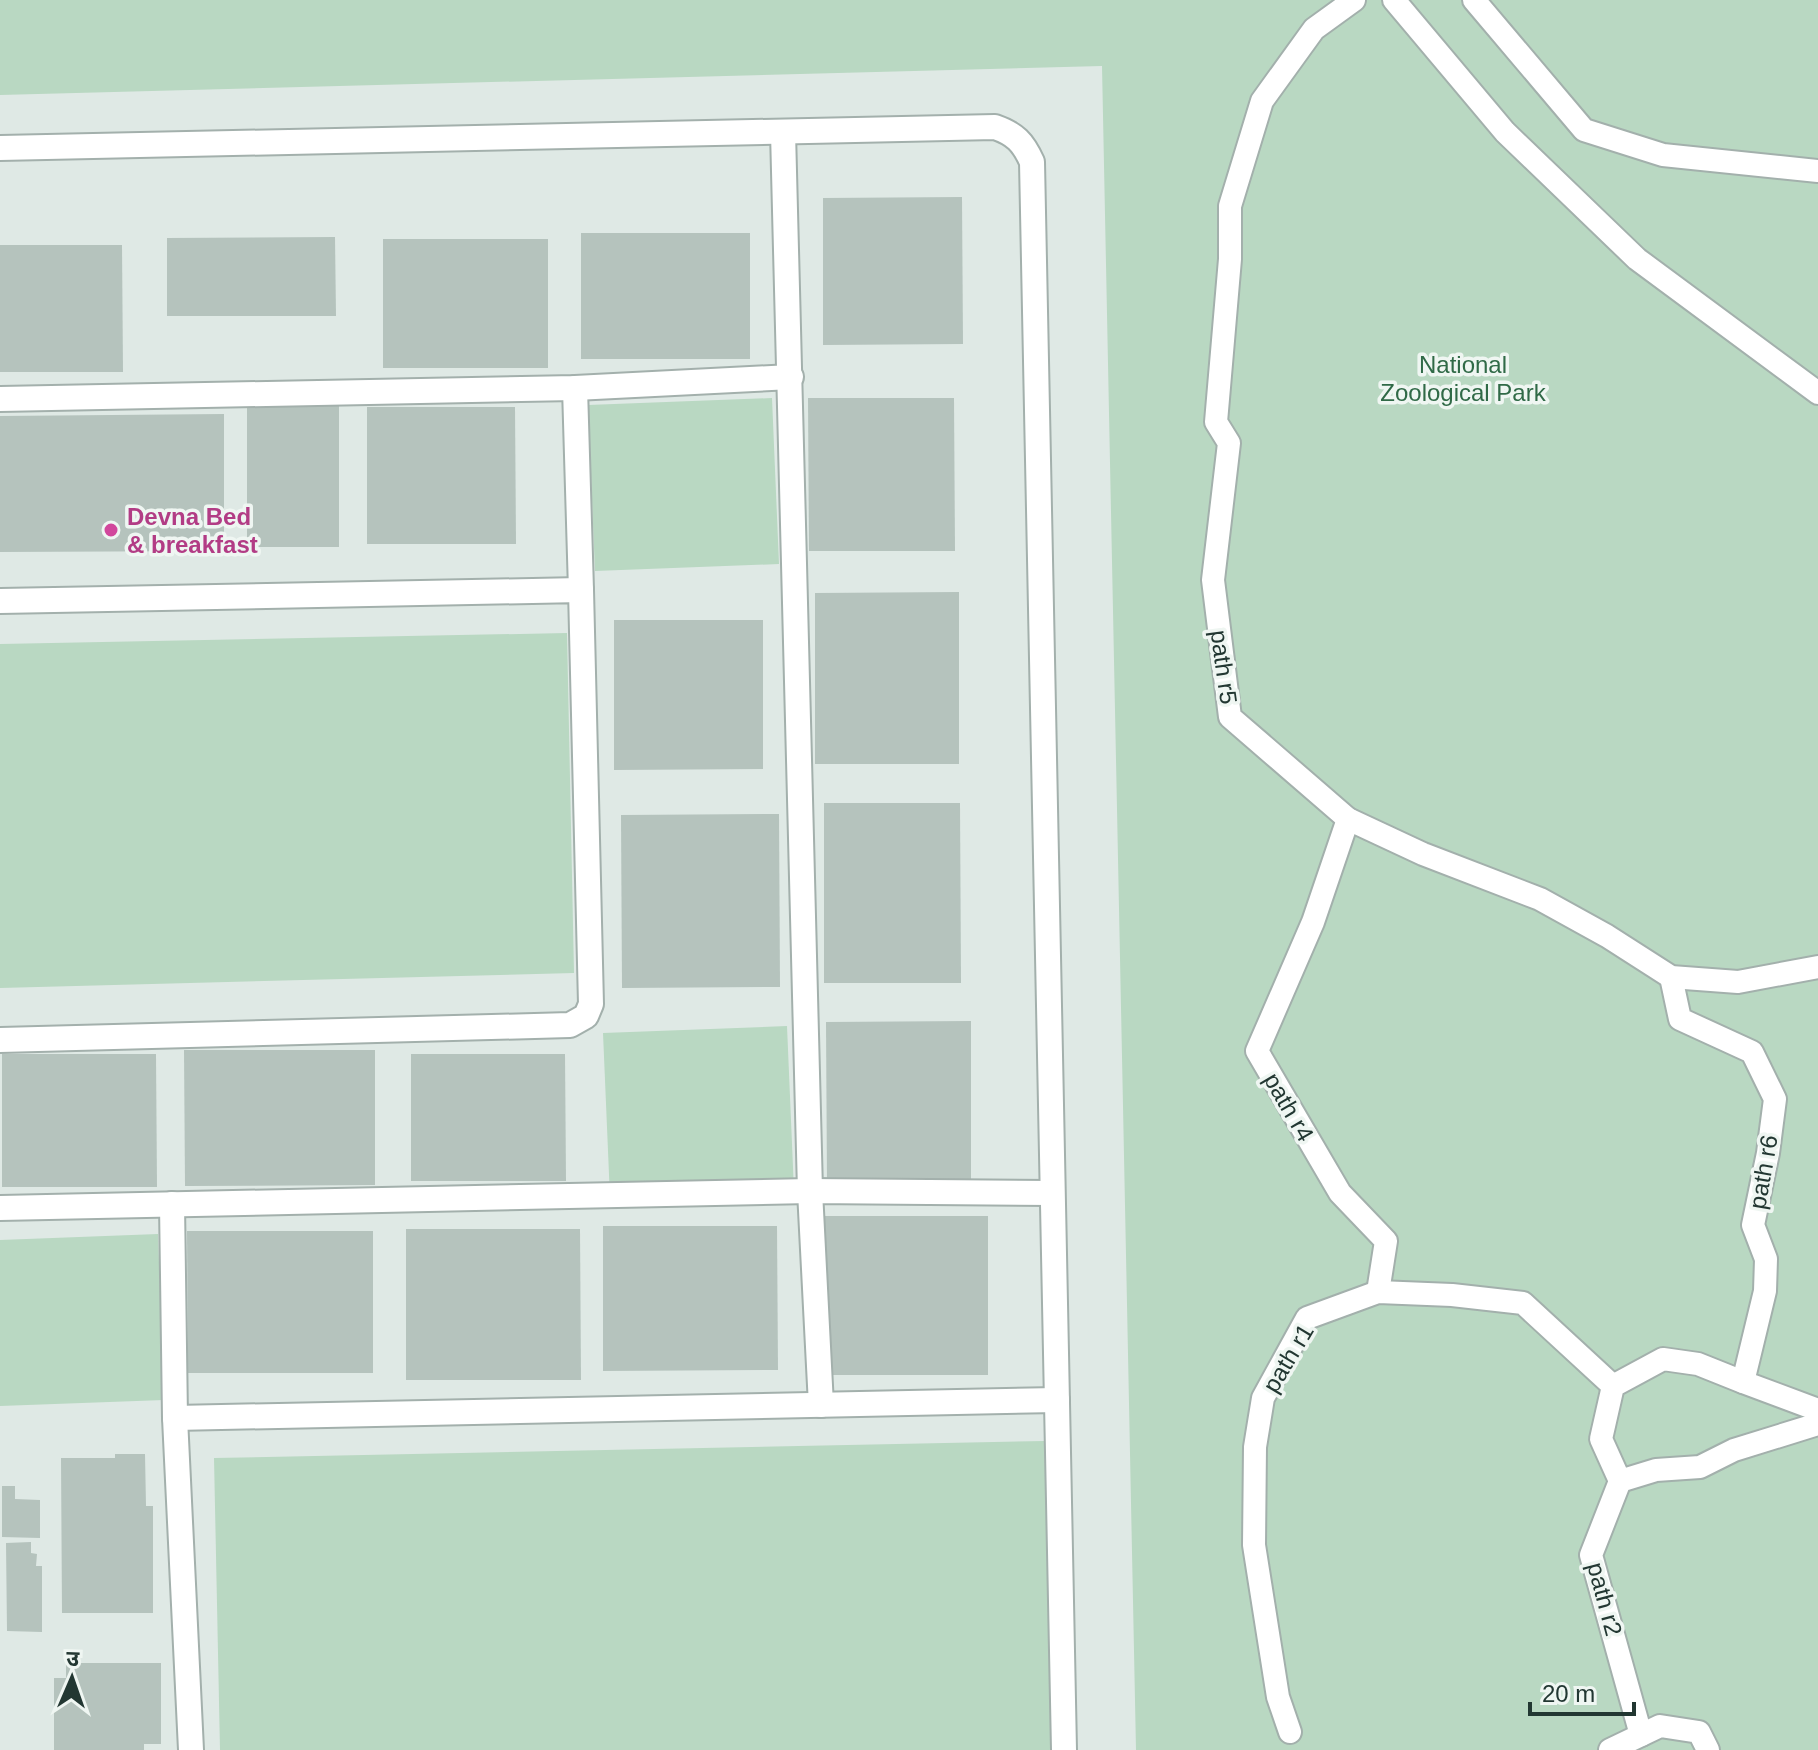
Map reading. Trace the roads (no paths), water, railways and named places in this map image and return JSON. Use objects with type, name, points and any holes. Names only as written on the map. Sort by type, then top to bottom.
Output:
[{"type":"street","name":"path r5","points":[[1354,0],[1314,29],[1262,101],[1230,206],[1230,259],[1216,422],[1229,443],[1213,580],[1230,717],[1348,819],[1423,854],[1540,899],[1607,936],[1671,977],[1738,982],[1818,967]]},
{"type":"street","points":[[1394,0],[1505,132],[1637,259],[1818,393]]},
{"type":"street","points":[[1474,0],[1584,130],[1663,155],[1818,171]]},
{"type":"street","points":[[0,148],[995,127],[1013,134],[1025,146],[1032,162],[1064,1750]]},
{"type":"street","points":[[783,132],[810,1191],[821,1405]]},
{"type":"street","points":[[0,399],[575,388],[791,377]]},
{"type":"street","points":[[0,1040],[570,1025],[586,1016],[591,1004],[575,388]]},
{"type":"street","points":[[0,601],[581,590]]},
{"type":"street","name":"path r4","points":[[1348,819],[1313,922],[1257,1051],[1340,1193],[1386,1241],[1378,1292]]},
{"type":"street","name":"path r6","points":[[1671,977],[1680,1019],[1752,1052],[1775,1099],[1753,1225],[1766,1259],[1765,1291],[1743,1382]]},
{"type":"street","points":[[0,1208],[810,1191],[1052,1193]]},
{"type":"street","points":[[172,1204],[175,1418],[191,1750]]},
{"type":"street","name":"path r1","points":[[1294,1737],[1278,1697],[1254,1545],[1255,1447],[1263,1398],[1307,1318],[1378,1292],[1452,1295],[1523,1303],[1613,1386]]},
{"type":"street","points":[[1818,1410],[1698,1364],[1663,1359],[1613,1386],[1601,1439],[1620,1481],[1656,1470],[1700,1467],[1734,1450],[1818,1424]]},
{"type":"street","points":[[175,1418],[1057,1400]]},
{"type":"street","name":"path r2","points":[[1620,1481],[1591,1555],[1641,1735]]},
{"type":"street","points":[[1610,1750],[1660,1726],[1699,1732],[1708,1750]]},
{"type":"place","name":"Devna Bed & breakfast","points":[[111,530]]},
{"type":"park label","name":"National Zoological Park","points":[[1463,378]]}]
